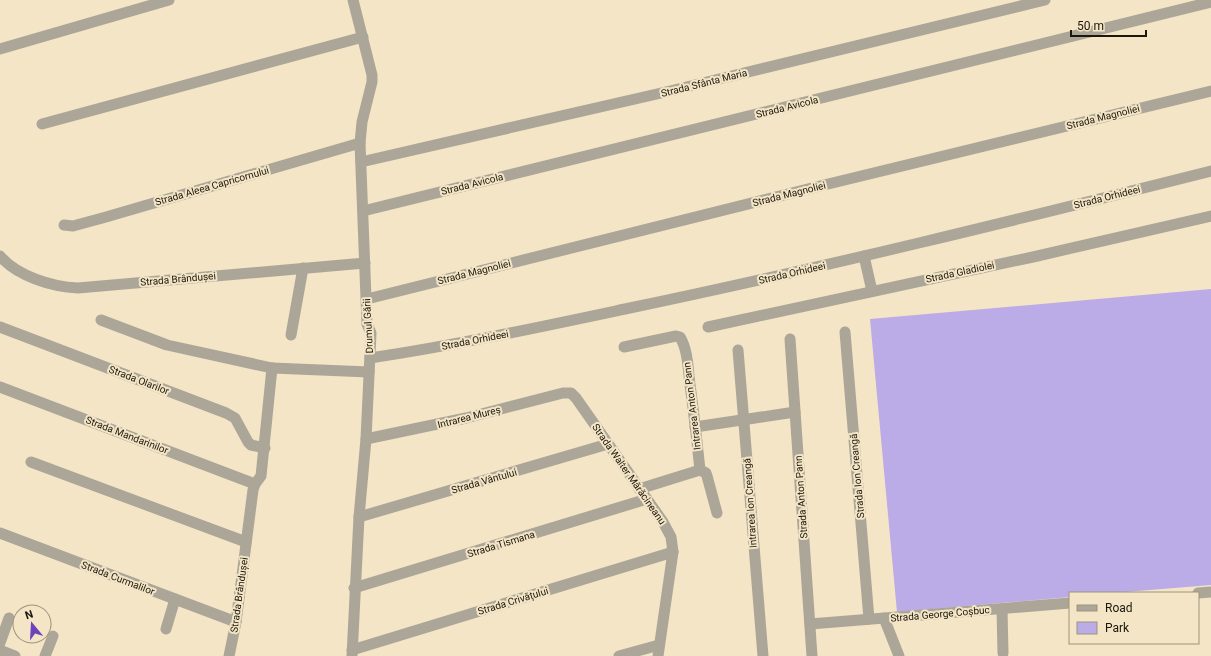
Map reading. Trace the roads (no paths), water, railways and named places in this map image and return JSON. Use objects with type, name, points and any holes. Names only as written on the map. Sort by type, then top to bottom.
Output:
[{"type":"street","points":[[0,49],[169,0]]},
{"type":"street","name":"Drumul Gării","points":[[352,653],[354,588],[366,439],[371,333],[367,324],[360,144],[362,122],[372,82],[372,75],[353,0]]},
{"type":"street","name":"Strada Sfânta Maria","points":[[361,162],[670,91],[1046,0]]},
{"type":"street","name":"Strada Avicola","points":[[363,211],[1211,2]]},
{"type":"street","points":[[42,124],[363,37]]},
{"type":"street","name":"Strada Magnoliei","points":[[367,299],[812,188],[1211,91]]},
{"type":"street","name":"Strada Aleea Capricornului","points":[[64,225],[73,226],[106,217],[360,144]]},
{"type":"street","name":"Strada Orhideei","points":[[370,358],[528,330],[677,299],[967,232],[1211,171]]},
{"type":"street","name":"Strada Gladiolei","points":[[708,327],[1211,216]]},
{"type":"street","name":"Strada Brândușei","points":[[0,256],[10,266],[40,280],[52,285],[72,288],[365,263]]},
{"type":"street","points":[[864,256],[872,291]]},
{"type":"street","points":[[291,335],[303,268]]},
{"type":"street","points":[[101,320],[167,345],[272,368],[369,372]]},
{"type":"street","name":"Strada Olarilor","points":[[0,327],[226,413],[234,418],[251,445],[265,448]]},
{"type":"street","name":"Strada Ion Creangă","points":[[845,332],[869,619]]},
{"type":"street","name":"Intrarea Anton Pann","points":[[624,347],[676,336],[680,337],[683,342],[688,369],[700,470]]},
{"type":"street","name":"Strada Anton Pann","points":[[790,339],[812,656]]},
{"type":"street","name":"Intrarea Ion Creangă","points":[[738,350],[763,656]]},
{"type":"street","name":"Strada Brândușei","points":[[229,656],[236,622],[255,484],[261,476],[272,368]]},
{"type":"street","name":"Strada Mandarinilor","points":[[0,387],[255,484]]},
{"type":"street","name":"Intrarea Mureș","points":[[366,439],[466,418],[563,393],[571,393]]},
{"type":"street","name":"Strada Walter Mărăcineanu","points":[[571,393],[647,499],[669,532],[672,541],[673,552],[658,656]]},
{"type":"street","points":[[695,426],[795,412]]},
{"type":"street","name":"Strada Vântului","points":[[359,517],[608,444]]},
{"type":"street","points":[[31,462],[246,542]]},
{"type":"street","points":[[640,489],[700,470],[706,473],[717,514]]},
{"type":"street","name":"Strada Tismana","points":[[354,588],[647,499]]},
{"type":"street","name":"Strada Curmalilor","points":[[0,533],[236,622]]},
{"type":"street","name":"Strada Crivățului","points":[[352,653],[673,552]]},
{"type":"street","points":[[1199,593],[1211,592]]},
{"type":"street","points":[[166,629],[175,599]]},
{"type":"street","name":"Strada George Coșbuc","points":[[810,624],[1069,603]]},
{"type":"street","points":[[1002,609],[1003,653]]},
{"type":"street","points":[[0,643],[9,618]]},
{"type":"street","points":[[884,618],[899,656]]},
{"type":"street","points":[[45,656],[53,636]]},
{"type":"street","points":[[619,656],[660,645]]},
{"type":"street","points":[[0,650],[15,656]]}]
